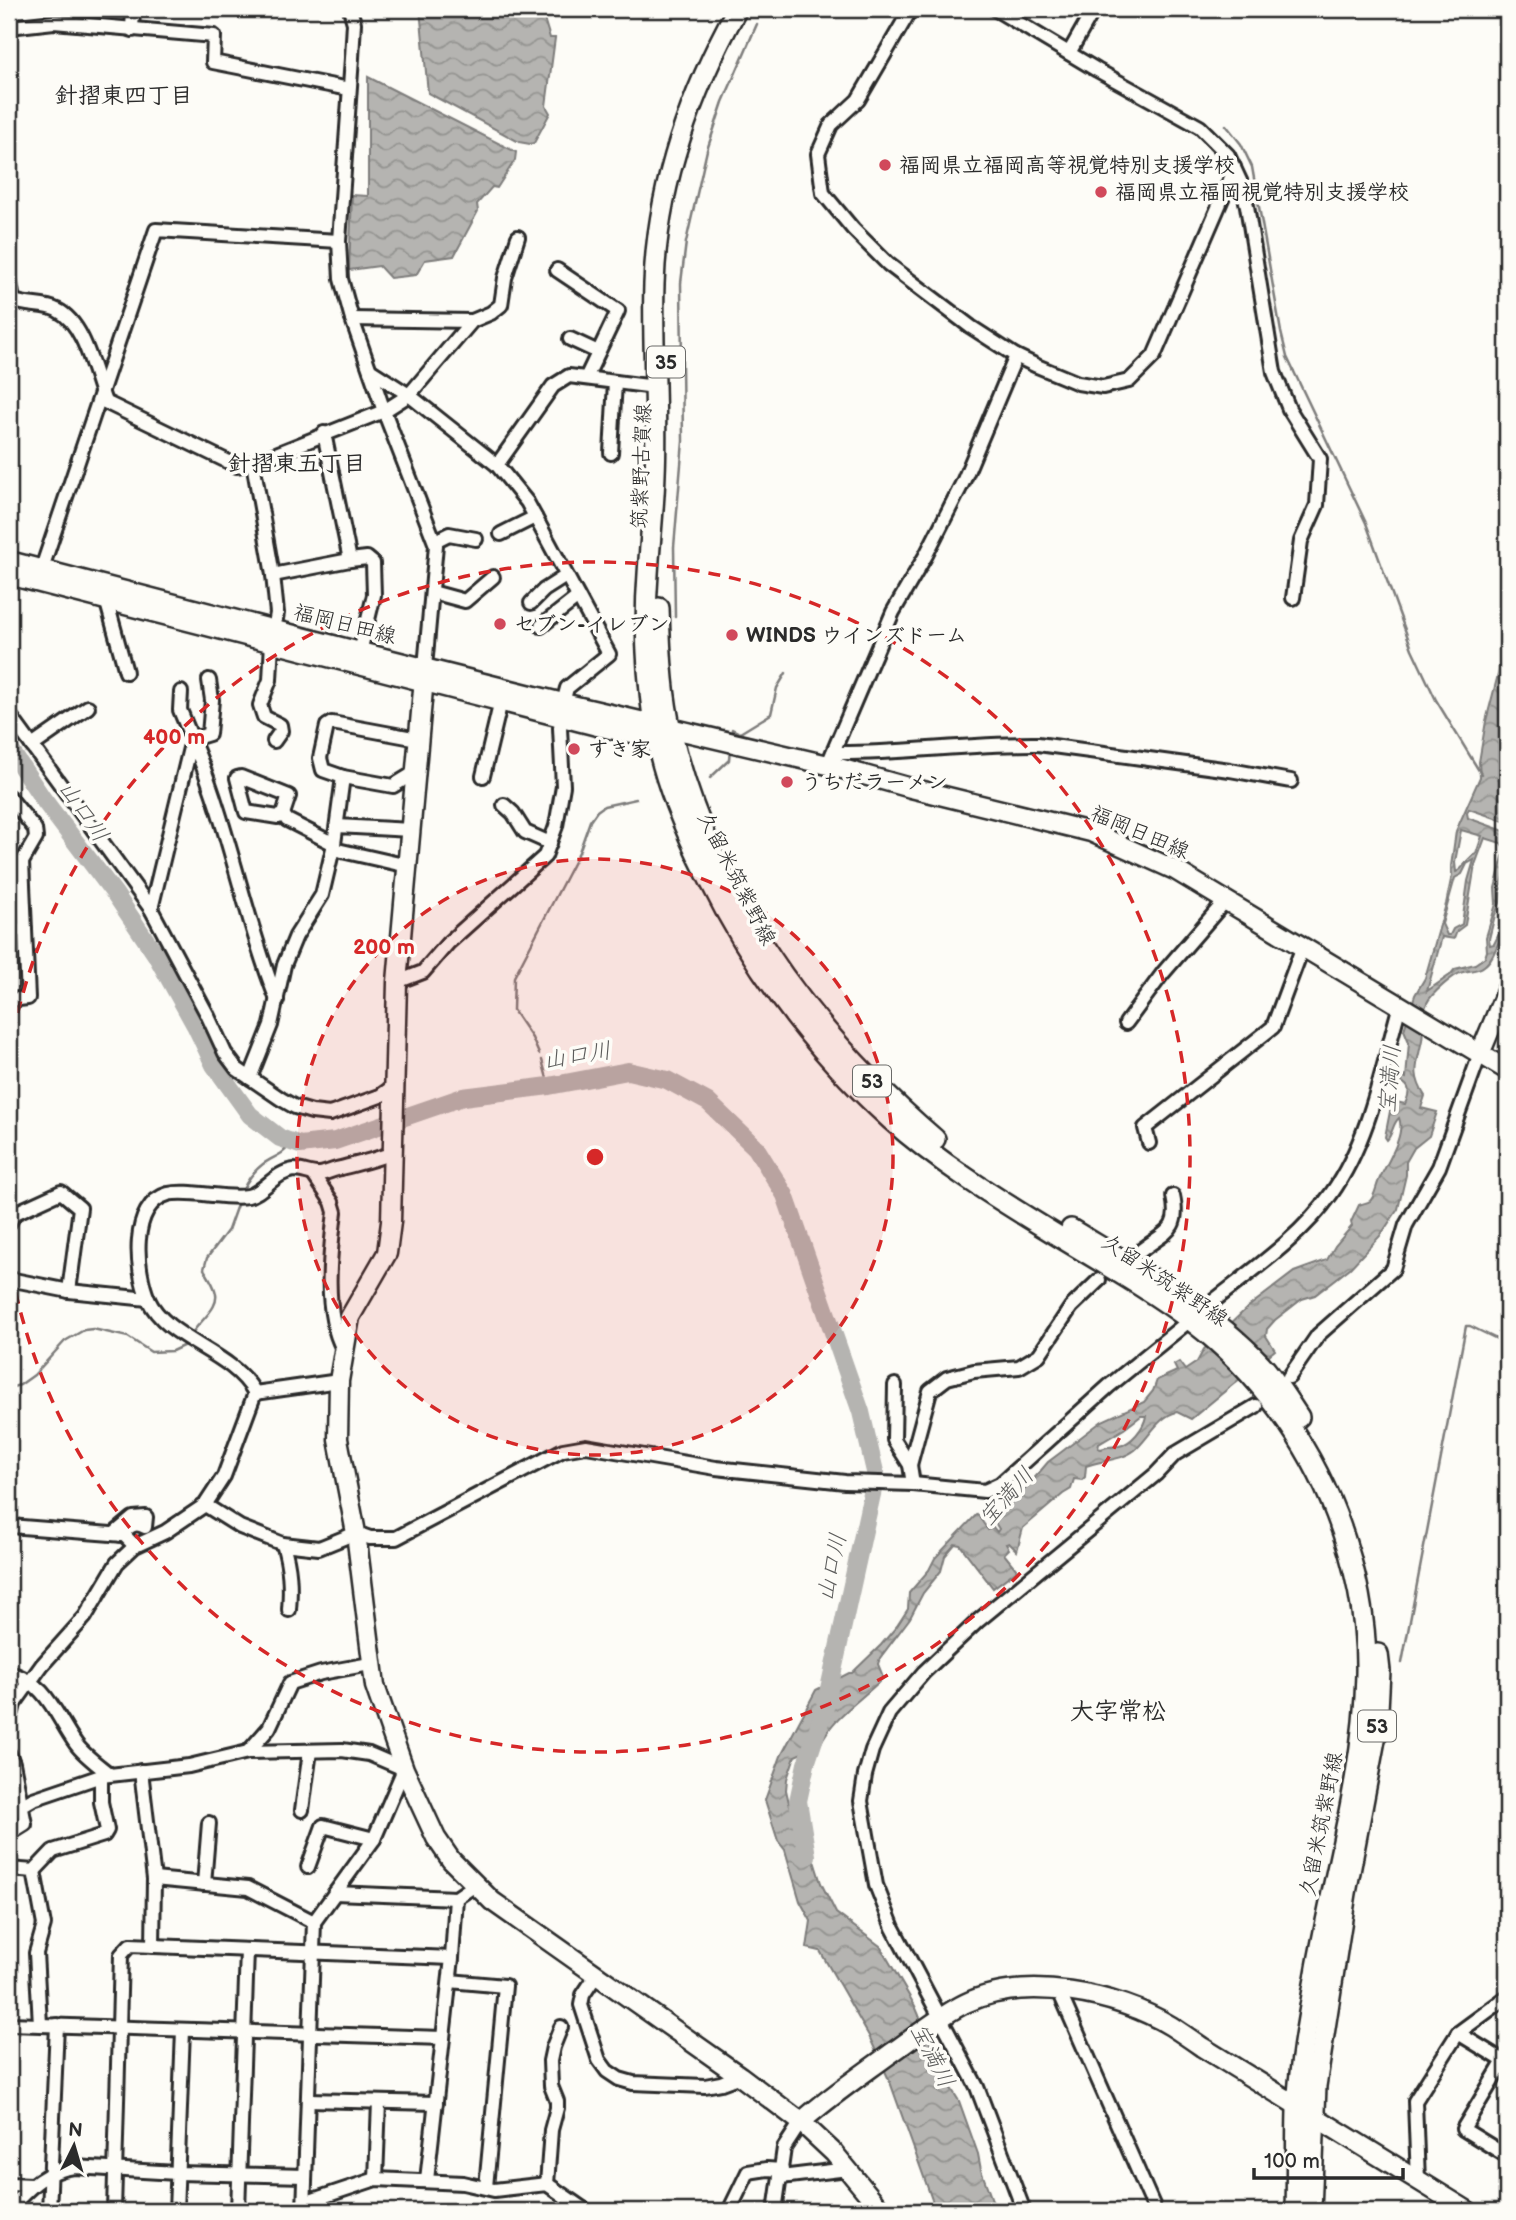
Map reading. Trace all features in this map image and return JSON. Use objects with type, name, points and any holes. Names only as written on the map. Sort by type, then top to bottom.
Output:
[{"type":"main road","name":"筑紫野古賀線","points":[[660,729],[647,645],[647,579],[656,447],[654,278],[664,202],[676,149],[702,76],[737,9]]},
{"type":"main road","name":"筑紫野古賀線","points":[[660,729],[658,575],[667,432],[665,300],[668,259],[674,216],[694,132],[718,71],[748,9]]},
{"type":"main road","name":"久留米筑紫野線","points":[[660,729],[725,879],[768,955],[834,1042],[903,1112],[938,1142],[1041,1211],[1159,1282],[1290,1403],[1314,1440],[1344,1497],[1363,1554],[1375,1612],[1380,1671],[1377,1729],[1344,1906],[1318,2073],[1305,2112],[1296,2211]]},
{"type":"main road","name":"久留米筑紫野線","points":[[1305,2112],[1311,2211]]},
{"type":"street","points":[[131,30],[133,9]]},
{"type":"street","points":[[351,9],[354,23],[339,241],[341,279],[383,411],[436,545],[397,982],[391,1222],[387,1253],[350,1317],[339,1381],[338,1439],[356,1533],[370,1664],[375,1686],[404,1769],[436,1838],[451,1860],[475,1885],[513,1917],[597,1974],[802,2122],[848,2169],[882,2211]]},
{"type":"street","points":[[911,9],[858,100],[831,125],[818,154],[823,192],[853,229],[888,264],[971,327],[1016,356],[1078,383],[1103,387],[1129,381],[1154,356],[1234,167]]},
{"type":"street","points":[[995,9],[1200,127],[1223,149],[1234,167],[1247,206],[1274,372],[1289,409],[1320,459],[1317,505],[1301,541],[1293,598]]},
{"type":"street","points":[[1069,53],[1094,9]]},
{"type":"street","points":[[9,27],[54,22],[214,36],[213,62],[349,89]]},
{"type":"street","points":[[40,576],[156,230],[339,241]]},
{"type":"street","points":[[352,319],[472,321],[491,313],[501,305],[505,278],[518,237]]},
{"type":"street","points":[[557,270],[618,311],[586,378]]},
{"type":"street","points":[[9,278],[13,300],[60,311],[74,323],[81,334],[105,402],[237,466],[253,463],[383,411],[409,395],[472,321]]},
{"type":"street","points":[[570,339],[598,352]]},
{"type":"street","points":[[830,759],[893,612],[963,482],[1016,356]]},
{"type":"street","points":[[370,370],[409,395],[497,465],[527,502],[609,654],[567,688],[560,728],[564,786],[556,826],[545,856],[448,943],[423,972],[397,982]]},
{"type":"street","points":[[497,465],[553,386],[569,376],[655,387]]},
{"type":"street","points":[[611,453],[615,382]]},
{"type":"street","points":[[324,433],[350,560]]},
{"type":"street","points":[[253,463],[277,613],[270,680],[260,705],[264,717],[280,725],[281,731],[274,741]]},
{"type":"street","points":[[501,534],[535,517]]},
{"type":"street","points":[[435,541],[449,534],[476,539]]},
{"type":"street","points":[[273,575],[350,560],[367,558],[373,563],[374,595],[360,652]]},
{"type":"street","name":"福岡日田線","points":[[9,561],[40,576],[562,710],[632,733],[660,729],[830,759],[911,788],[1091,832],[1175,870],[1507,1070]]},
{"type":"street","name":"福岡日田線","points":[[9,575],[40,576]]},
{"type":"street","points":[[531,603],[544,590],[566,576]]},
{"type":"street","points":[[432,592],[465,601],[493,577]]},
{"type":"street","points":[[107,593],[125,673]]},
{"type":"street","points":[[541,626],[578,597]]},
{"type":"street","name":"福岡日田線","points":[[273,635],[360,652],[501,701],[562,710]]},
{"type":"street","points":[[151,909],[190,748],[196,738],[209,734],[212,700],[209,680]]},
{"type":"street","points":[[181,692],[180,710],[209,781],[247,914],[277,1000]]},
{"type":"street","points":[[483,776],[501,701]]},
{"type":"street","points":[[32,746],[88,707]]},
{"type":"street","points":[[9,714],[151,909],[225,1053],[237,1069],[295,1107],[312,1112],[330,1114],[394,1090]]},
{"type":"street","points":[[416,772],[393,786],[343,777],[323,770],[320,758],[327,726],[332,723],[418,739]]},
{"type":"street","points":[[830,759],[1006,743],[1038,744],[1291,781]]},
{"type":"street","points":[[250,1078],[271,1025],[284,965],[296,936],[322,895],[334,846],[343,777]]},
{"type":"street","points":[[9,798],[34,829],[36,838],[15,862],[25,929],[28,998],[9,1000]]},
{"type":"street","points":[[504,805],[513,813],[525,832],[550,843]]},
{"type":"street","points":[[283,814],[287,820],[334,846],[408,866]]},
{"type":"street","points":[[337,826],[411,831]]},
{"type":"street","points":[[1126,1023],[1163,973],[1226,900]]},
{"type":"street","points":[[9,931],[25,929]]},
{"type":"street","points":[[1149,1143],[1145,1128],[1273,1027],[1303,946]]},
{"type":"street","points":[[1289,1377],[1318,1335],[1394,1269],[1406,1225],[1439,1167],[1476,1052],[1507,989]]},
{"type":"street","points":[[205,1505],[240,1527],[283,1544],[319,1548],[356,1533],[370,1538],[396,1538],[563,1450],[586,1446],[716,1468],[845,1482],[911,1484],[985,1491],[1000,1484],[1109,1387],[1199,1319],[1293,1236],[1330,1195],[1349,1165],[1364,1129],[1403,1007]]},
{"type":"street","points":[[255,1393],[248,1382],[229,1364],[165,1322],[148,1299],[138,1257],[141,1223],[153,1203],[167,1194],[249,1196],[275,1177],[294,1170],[318,1174],[366,1163],[392,1149]]},
{"type":"street","points":[[313,1174],[332,1202],[335,1212],[329,1276],[336,1336],[344,1349]]},
{"type":"street","points":[[9,1223],[15,1213],[61,1192],[80,1208],[69,1291]]},
{"type":"street","points":[[1138,1253],[1174,1224],[1176,1212],[1173,1196]]},
{"type":"street","points":[[9,1279],[69,1291],[148,1299]]},
{"type":"street","points":[[911,1484],[910,1465],[930,1391],[947,1378],[974,1371],[1019,1367],[1039,1355],[1071,1307],[1099,1280]]},
{"type":"street","points":[[255,1393],[339,1381]]},
{"type":"street","points":[[895,1385],[894,1440],[910,1465]]},
{"type":"street","points":[[9,1716],[42,1665],[85,1617],[117,1563],[135,1546],[165,1532],[205,1505],[224,1476],[255,1393]]},
{"type":"street","points":[[1024,2211],[1009,2165],[977,2087],[937,2021],[876,1885],[861,1801],[872,1750],[889,1713],[924,1672],[979,1620],[1156,1474],[1175,1454],[1256,1406]]},
{"type":"street","points":[[9,1526],[118,1535],[135,1546]]},
{"type":"street","points":[[283,1544],[290,1566],[289,1610]]},
{"type":"street","points":[[248,1752],[269,1728],[290,1683],[321,1673],[370,1664]]},
{"type":"street","points":[[9,1673],[19,1675],[44,1692],[77,1746],[105,1775]]},
{"type":"street","points":[[15,1807],[105,1775],[189,1766],[248,1752],[342,1750],[369,1754],[404,1769]]},
{"type":"street","points":[[302,1810],[310,1751]]},
{"type":"street","points":[[9,1754],[13,1763],[15,1807],[25,1824],[9,1834]]},
{"type":"street","points":[[404,1769],[374,1839],[314,1922],[304,2207],[376,2179],[427,2180],[494,2190],[547,2184],[586,2211]]},
{"type":"street","points":[[141,1771],[154,1880],[153,1946]]},
{"type":"street","points":[[34,1871],[52,1851],[104,1835],[107,1830],[101,1802],[105,1775]]},
{"type":"street","points":[[204,1884],[209,1823]]},
{"type":"street","points":[[308,1867],[323,1826],[374,1839]]},
{"type":"street","points":[[9,1869],[34,1871]]},
{"type":"street","points":[[34,1871],[44,1925],[36,1953],[40,2024]]},
{"type":"street","points":[[154,1880],[248,1888],[314,1922]]},
{"type":"street","points":[[335,1893],[456,1898],[475,1885]]},
{"type":"street","points":[[427,2180],[450,1980],[456,1898]]},
{"type":"street","points":[[114,2211],[121,1955],[130,1945],[452,1958]]},
{"type":"street","points":[[238,2211],[247,1950]]},
{"type":"street","points":[[597,1974],[583,1995],[581,2005],[599,2060],[607,2071],[619,2079],[633,2083],[705,2085],[740,2076]]},
{"type":"street","points":[[450,1980],[505,1986],[486,2187]]},
{"type":"street","points":[[775,2211],[784,2148],[813,2111],[966,2003],[995,1993],[1017,1990],[1059,1991],[1103,1998],[1170,2025],[1305,2112],[1468,2211]]},
{"type":"street","points":[[1059,1991],[1153,2204]]},
{"type":"street","points":[[1418,2181],[1415,2101],[1458,2033],[1507,1997]]},
{"type":"street","points":[[9,2024],[443,2038]]},
{"type":"street","points":[[49,2211],[57,2025]]},
{"type":"street","points":[[547,2184],[551,2130],[557,2108],[551,2087],[550,2061],[561,2026]]},
{"type":"street","points":[[176,2211],[183,2030]]},
{"type":"street","points":[[1458,2033],[1506,2062],[1463,2129],[1507,2156]]},
{"type":"street","points":[[308,2100],[436,2103]]},
{"type":"street","points":[[376,2179],[379,2102]]},
{"type":"street","points":[[9,2209],[32,2185],[57,2169],[74,2167],[305,2176]]},
{"type":"street","points":[[729,2211],[748,2172],[767,2169],[782,2173],[848,2169]]},
{"type":"street","points":[[9,2184],[32,2185]]},
{"type":"water","points":[[420,9],[541,9],[550,38],[555,38],[546,106],[550,113],[534,143],[519,142],[428,93]]},
{"type":"water","points":[[368,77],[516,152],[515,160],[497,188],[492,187],[477,204],[478,211],[454,256],[425,260],[416,275],[390,278],[379,266],[349,270],[352,195],[368,196]]},
{"type":"water","name":"宝満川","points":[[1507,640],[1507,822],[1469,809],[1467,813],[1468,818],[1507,832],[1507,867],[1489,939],[1490,945],[1494,944],[1507,924],[1507,930],[1487,963],[1479,969],[1454,976],[1427,1003],[1417,1075],[1425,1096],[1421,1108],[1437,1112],[1429,1136],[1414,1148],[1406,1162],[1406,1175],[1398,1209],[1380,1236],[1350,1268],[1315,1295],[1302,1299],[1275,1320],[1267,1329],[1266,1336],[1275,1350],[1191,1419],[1177,1412],[1170,1414],[1129,1454],[1086,1466],[1082,1480],[1074,1479],[1071,1489],[1023,1528],[1017,1551],[1009,1543],[1006,1544],[1009,1549],[1004,1554],[1017,1570],[993,1588],[960,1545],[955,1544],[945,1556],[941,1571],[923,1593],[910,1618],[880,1658],[878,1664],[882,1679],[840,1717],[820,1745],[795,1756],[786,1790],[821,1883],[836,1913],[880,1946],[915,2006],[949,2085],[959,2101],[996,2211],[936,2211],[890,2082],[869,2036],[820,1951],[807,1948],[811,1921],[800,1901],[785,1850],[778,1841],[765,1800],[781,1756],[816,1690],[852,1673],[881,1645],[908,1609],[909,1593],[929,1570],[935,1558],[977,1514],[988,1530],[993,1527],[997,1532],[999,1529],[989,1513],[1002,1511],[1048,1462],[1102,1421],[1144,1402],[1153,1391],[1157,1380],[1177,1371],[1174,1365],[1179,1362],[1185,1370],[1197,1362],[1204,1349],[1248,1307],[1294,1272],[1327,1260],[1352,1226],[1351,1222],[1359,1205],[1372,1199],[1400,1133],[1399,1118],[1387,1140],[1385,1137],[1392,1101],[1405,1104],[1409,1091],[1406,1085],[1395,1078],[1406,1078],[1409,1042],[1404,1030],[1415,995],[1425,978],[1446,904],[1456,831],[1480,777],[1479,762],[1486,721]],"holes":[[[1461,830],[1482,836],[1476,854],[1456,872],[1455,862]],[[1485,838],[1501,843],[1505,849],[1495,888],[1496,904],[1486,937],[1485,957],[1475,964],[1455,969],[1427,991],[1442,937],[1454,939],[1457,931],[1465,925],[1475,865]],[[1474,860],[1462,924],[1447,935],[1442,924],[1455,878],[1462,874],[1467,864]],[[1141,1416],[1146,1416],[1140,1430],[1128,1442],[1119,1446],[1098,1448],[1099,1444]]]},
{"type":"waterway","points":[[675,617],[674,547],[683,441],[681,283],[686,242],[707,150],[723,102],[757,24]]},
{"type":"waterway","points":[[1226,125],[1241,144],[1252,167],[1287,357],[1366,523],[1412,649],[1436,700],[1481,774]]},
{"type":"waterway","points":[[732,734],[732,729],[740,733],[771,714],[777,688],[786,673]]},
{"type":"waterway","name":"山口川","points":[[9,748],[156,955],[214,1065],[250,1115],[280,1138],[300,1145],[335,1141],[463,1097],[549,1086],[628,1071],[667,1080],[708,1102],[756,1148],[785,1195],[861,1412],[876,1476],[825,1707],[806,1764],[798,1801],[807,1856]]},
{"type":"waterway","points":[[710,778],[729,760],[730,748]]},
{"type":"waterway","points":[[539,1054],[532,1038],[513,1010],[514,977],[579,852],[590,821],[604,806],[636,799]]},
{"type":"waterway","points":[[542,1060],[549,1086]]},
{"type":"waterway","points":[[242,1192],[256,1170],[282,1153],[291,1143]]},
{"type":"waterway","points":[[191,1335],[215,1303],[215,1290],[204,1269],[207,1258],[228,1230],[238,1202]]},
{"type":"waterway","points":[[1402,1663],[1466,1326],[1507,1344]]},
{"type":"waterway","points":[[9,1388],[20,1385],[34,1375],[65,1341],[84,1330],[93,1329],[128,1337],[151,1352],[172,1351],[187,1344]]},
{"type":"place","name":"福岡県立福岡高等視覚特別支援学校","points":[[885,165]]},
{"type":"place","name":"福岡県立福岡視覚特別支援学校","points":[[1101,192]]},
{"type":"place","name":"セブン-イレブン","points":[[500,624]]},
{"type":"place","name":"WINDS ウインズドーム","points":[[732,635]]},
{"type":"place","name":"すき家","points":[[574,749]]},
{"type":"place","name":"うちだラーメン","points":[[787,782]]},
{"type":"district","name":"針摺東四丁目","points":[[124,95]]},
{"type":"district","name":"針摺東五丁目","points":[[297,463]]},
{"type":"district","name":"大字常松","points":[[1118,1711]]}]
